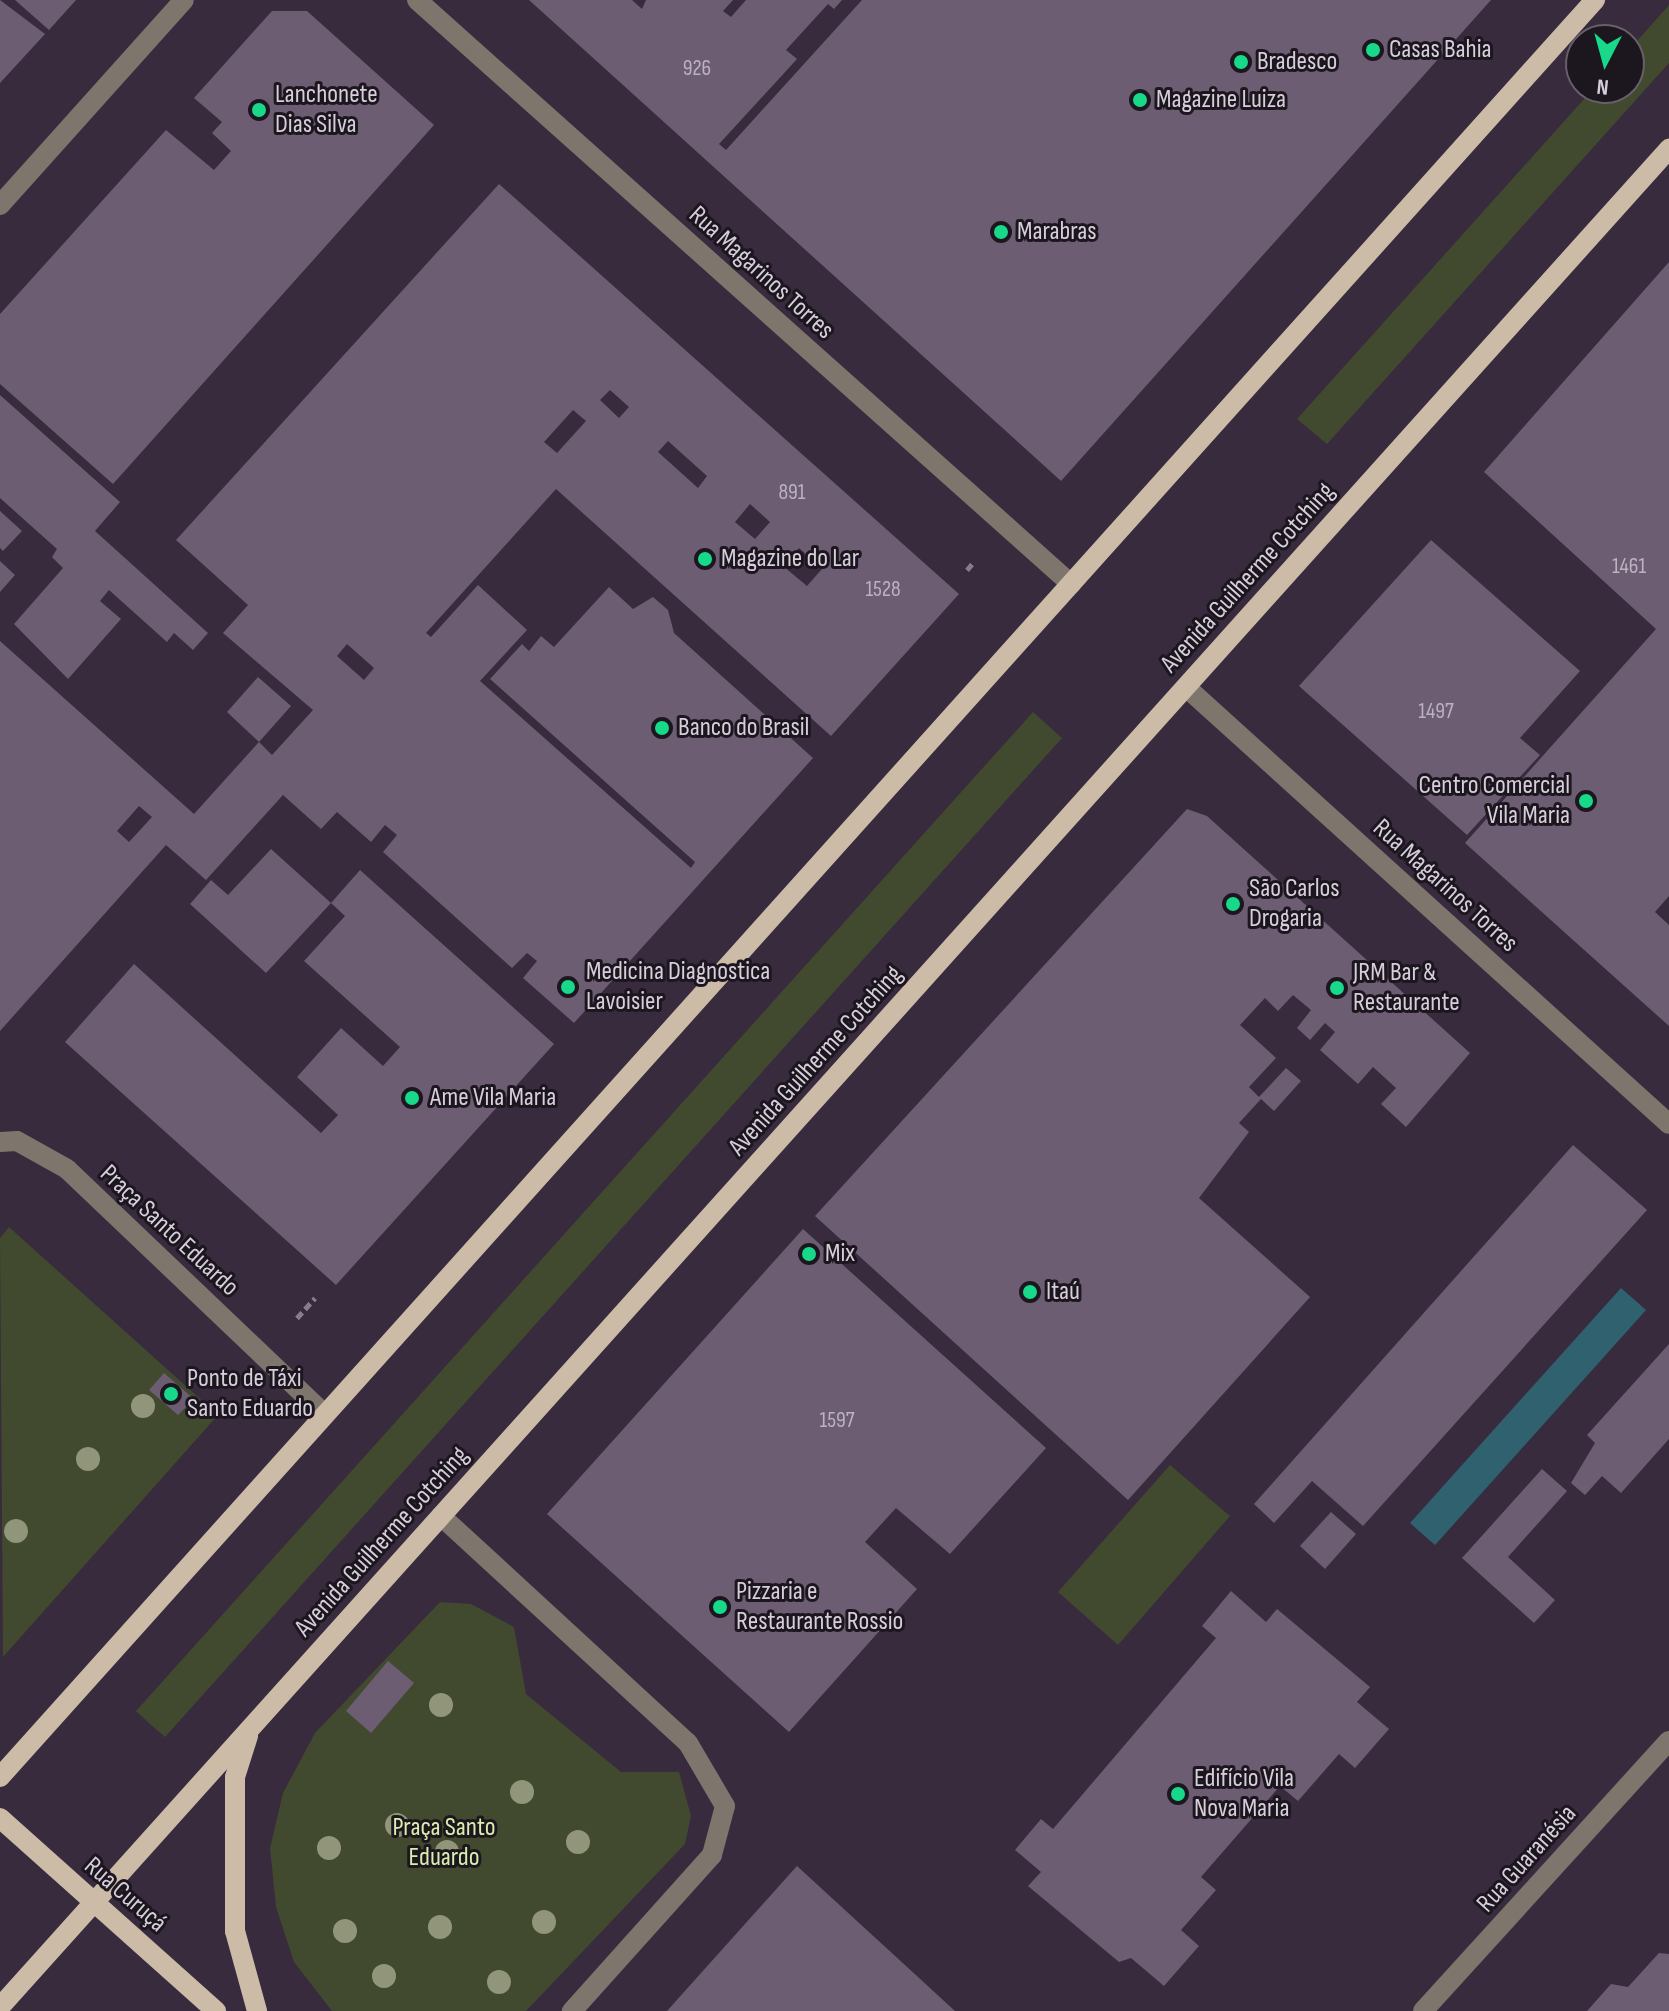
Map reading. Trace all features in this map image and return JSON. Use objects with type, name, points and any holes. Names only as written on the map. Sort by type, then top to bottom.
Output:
[{"type":"main road","points":[[0,1777],[1595,0]]},
{"type":"main road","name":"Avenida Guilherme Cotching","points":[[0,2007],[1669,149]]},
{"type":"main road","points":[[250,1729],[235,1777],[232,1868],[235,1931],[257,2011]]},
{"type":"main road","name":"Rua Curuçá","points":[[0,1818],[216,2011]]},
{"type":"street","points":[[0,205],[184,0]]},
{"type":"street","name":"Rua Magarinos Torres","points":[[417,0],[1071,584]]},
{"type":"street","name":"Rua Magarinos Torres","points":[[1186,687],[1669,1124]]},
{"type":"street","name":"Praça Santo Eduardo","points":[[0,1142],[17,1141],[67,1169],[325,1415]]},
{"type":"street","points":[[441,1516],[688,1743],[725,1806],[712,1855],[572,2011]]},
{"type":"street","name":"Rua Guaranésia","points":[[1423,2011],[1669,1741]]},
{"type":"path","points":[[297,1318],[315,1298]]},
{"type":"green space","points":[[1669,5],[1669,63],[1645,90],[1645,32]]},
{"type":"green space","points":[[1580,104],[1632,104],[1327,444],[1297,419]]},
{"type":"green space","points":[[1033,712],[1062,738],[165,1737],[151,1725],[136,1711]]},
{"type":"green space","points":[[9,1227],[218,1415],[3,1657],[0,1238]]},
{"type":"green space","points":[[1170,1465],[1230,1516],[1118,1645],[1058,1592]]},
{"type":"green space","name":"Praça Santo Eduardo","points":[[440,1602],[471,1604],[514,1627],[526,1694],[621,1772],[679,1772],[691,1816],[685,1844],[526,2011],[332,2011],[294,1962],[276,1907],[270,1848],[283,1793],[315,1733]]},
{"type":"water","points":[[1621,1288],[1646,1310],[1435,1545],[1410,1523]]},
{"type":"building","points":[[0,0],[45,34],[0,83]]},
{"type":"building","points":[[15,0],[76,0],[49,30]]},
{"type":"building","points":[[529,0],[632,0],[642,9],[646,0],[733,0],[723,11],[731,17],[746,0],[842,0],[834,9],[828,4],[786,50],[797,59],[719,144],[726,150],[862,0],[1491,0],[1061,481]]},
{"type":"building","points":[[272,11],[307,11],[434,125],[113,484],[0,384],[0,314],[166,130],[214,170],[231,151],[212,133],[222,122],[194,98]]},
{"type":"building","points":[[499,184],[959,594],[831,736],[556,489],[426,633],[431,637],[478,585],[527,630],[480,681],[691,868],[695,862],[490,679],[522,644],[529,651],[541,636],[554,647],[609,587],[633,609],[653,597],[668,610],[674,633],[813,758],[574,1023],[523,978],[537,961],[527,953],[512,968],[383,852],[397,835],[385,825],[371,842],[337,812],[321,829],[283,795],[206,880],[166,845],[0,1031],[0,641],[194,814],[259,742],[272,755],[313,710],[223,633],[248,605],[176,540]],"holes":[[[610,390],[629,407],[619,418],[600,400]],[[573,410],[586,421],[557,453],[544,442]],[[668,441],[707,476],[698,488],[658,452]],[[750,504],[770,522],[755,539],[735,522]],[[799,548],[822,569],[807,586],[783,566]],[[347,644],[374,668],[364,680],[337,656]],[[139,806],[152,817],[129,842],[117,831]]]},
{"type":"building","points":[[1669,262],[1669,896],[1655,912],[1669,925],[1669,1026],[1465,843],[1656,629],[1484,472]]},
{"type":"building","points":[[0,395],[120,502],[95,531],[208,633],[193,650],[174,633],[167,642],[109,590],[100,601],[121,619],[68,679],[14,624],[63,568],[52,557],[57,549],[0,498]]},
{"type":"building","points":[[0,511],[22,531],[3,551],[0,548]]},
{"type":"building","points":[[1431,540],[1580,671],[1520,738],[1540,755],[1467,835],[1299,686]]},
{"type":"building","points":[[0,561],[15,575],[0,592]]},
{"type":"building","points":[[258,677],[291,706],[259,742],[227,712]]},
{"type":"building","points":[[1187,809],[1207,816],[1470,1053],[1406,1127],[1381,1104],[1396,1088],[1373,1067],[1358,1084],[1320,1050],[1335,1032],[1325,1023],[1310,1040],[1297,1028],[1311,1010],[1293,995],[1278,1011],[1265,998],[1240,1025],[1276,1058],[1249,1087],[1259,1097],[1286,1068],[1301,1081],[1274,1111],[1261,1099],[1239,1123],[1249,1132],[1199,1198],[1310,1297],[1128,1500],[815,1216]]},
{"type":"building","points":[[271,849],[331,903],[266,973],[190,904],[211,880],[228,895]]},
{"type":"building","name":"Ame Vila Maria","points":[[360,870],[554,1044],[336,1285],[65,1042],[134,964],[321,1133],[338,1115],[297,1077],[341,1028],[383,1066],[400,1047],[304,961],[345,916],[331,903]]},
{"type":"building","points":[[1573,1145],[1647,1210],[1363,1526],[1312,1481],[1274,1523],[1254,1504]]},
{"type":"building","points":[[803,1229],[1046,1448],[950,1554],[896,1508],[865,1542],[917,1589],[789,1732],[547,1514]]},
{"type":"building","points":[[1669,1344],[1669,1439],[1621,1493],[1602,1476],[1585,1495],[1571,1483],[1595,1443],[1587,1435]]},
{"type":"building","name":"Ponto de Táxi Santo Eduardo","points":[[164,1373],[194,1399],[178,1415],[149,1390]]},
{"type":"building","points":[[1542,1469],[1567,1491],[1508,1557],[1555,1600],[1534,1623],[1462,1558]]},
{"type":"building","points":[[1331,1512],[1356,1534],[1325,1569],[1300,1546]]},
{"type":"building","name":"Edifício Vila Nova Maria","points":[[1231,1591],[1266,1622],[1277,1609],[1370,1687],[1357,1702],[1389,1729],[1355,1768],[1339,1754],[1298,1801],[1280,1786],[1201,1877],[1216,1890],[1181,1930],[1199,1946],[1164,1986],[1131,1958],[1119,1962],[1028,1886],[1041,1872],[1015,1850],[1041,1819],[1053,1829],[1216,1638],[1202,1626]]},
{"type":"building","points":[[388,1661],[414,1683],[371,1733],[346,1711]]},
{"type":"building","points":[[797,1866],[918,1977],[955,2011],[667,2011]]},
{"type":"building","points":[[1659,1953],[1669,1954],[1669,2011],[1587,2011],[1611,1984],[1628,1987]]},
{"type":"place","name":"Casas Bahia","points":[[1373,50]]},
{"type":"place","name":"Bradesco","points":[[1241,62]]},
{"type":"place","name":"Magazine Luiza","points":[[1140,100]]},
{"type":"place","name":"Lanchonete Dias Silva","points":[[259,110]]},
{"type":"place","name":"Marabras","points":[[1001,232]]},
{"type":"place","name":"Magazine do Lar","points":[[705,559]]},
{"type":"place","name":"Banco do Brasil","points":[[662,728]]},
{"type":"place","name":"Centro Comercial Vila Maria","points":[[1586,801]]},
{"type":"place","name":"São Carlos Drogaria","points":[[1233,904]]},
{"type":"place","name":"Medicina Diagnostica Lavoisier","points":[[568,987]]},
{"type":"place","name":"JRM Bar & Restaurante","points":[[1337,988]]},
{"type":"place","name":"Ame Vila Maria","points":[[412,1098]]},
{"type":"place","name":"Mix","points":[[809,1254]]},
{"type":"place","name":"Itaú","points":[[1030,1292]]},
{"type":"place","name":"Ponto de Táxi Santo Eduardo","points":[[171,1394]]},
{"type":"place","name":"Pizzaria e Restaurante Rossio","points":[[720,1607]]},
{"type":"place","name":"Edifício Vila Nova Maria","points":[[1178,1794]]}]
